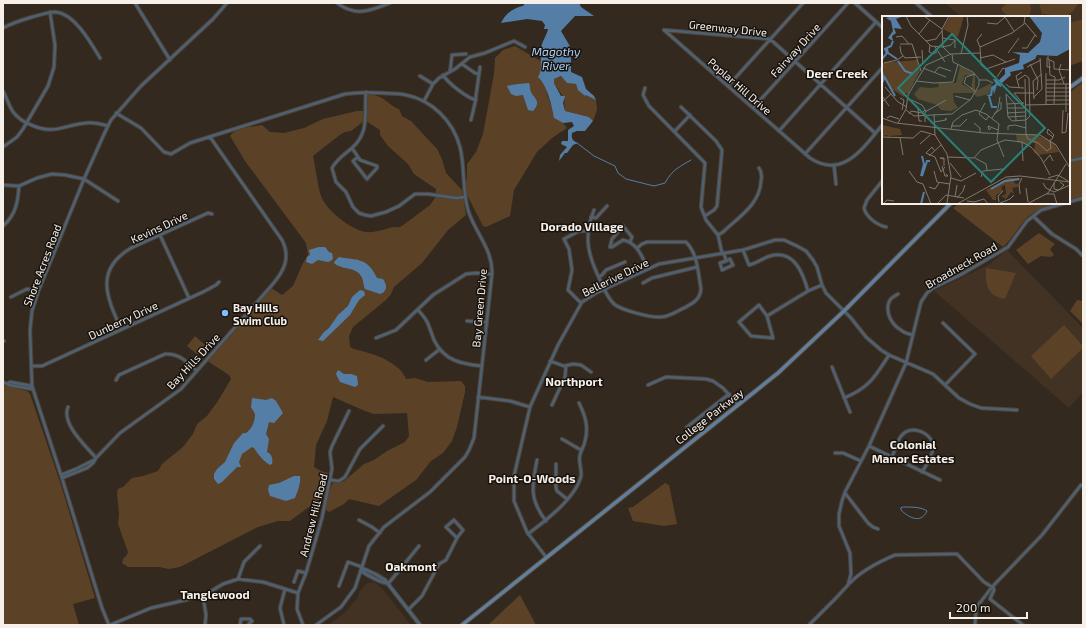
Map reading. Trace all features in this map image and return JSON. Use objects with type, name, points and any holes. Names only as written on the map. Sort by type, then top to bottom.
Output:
[{"type":"main road","points":[[1070,87],[1083,78]]},
{"type":"main road","name":"College Parkway","points":[[462,625],[783,368],[844,311],[950,204]]},
{"type":"street","points":[[135,3],[170,60]]},
{"type":"street","name":"Shore Acres Road","points":[[109,625],[102,608],[61,474],[32,388],[30,366],[32,311],[38,292],[84,179],[108,126],[116,114],[141,86],[213,19],[227,3]]},
{"type":"street","points":[[337,3],[348,10],[358,12],[370,10],[390,3]]},
{"type":"street","points":[[728,86],[803,3]]},
{"type":"street","name":"Fairway Drive","points":[[753,108],[848,3]]},
{"type":"street","points":[[855,3],[882,27]]},
{"type":"street","points":[[916,3],[931,16]]},
{"type":"street","points":[[3,28],[18,21],[50,12],[64,14],[73,20],[100,58]]},
{"type":"street","points":[[3,147],[17,137],[48,86],[54,67],[55,45],[50,12]]},
{"type":"street","points":[[779,131],[876,22]]},
{"type":"street","name":"Greenway Drive","points":[[664,30],[770,39],[875,133]]},
{"type":"street","name":"Poplar Hill Drive","points":[[664,30],[805,154],[820,164],[834,165]]},
{"type":"street","points":[[424,101],[433,84],[443,75],[462,64],[470,57],[514,41],[525,47]]},
{"type":"street","points":[[450,72],[452,55],[466,54]]},
{"type":"street","points":[[462,64],[479,74]]},
{"type":"street","points":[[471,120],[476,100],[480,67]]},
{"type":"street","points":[[805,154],[882,68]]},
{"type":"street","points":[[443,75],[447,80],[469,97],[476,100]]},
{"type":"street","points":[[420,76],[433,84]]},
{"type":"street","points":[[645,88],[643,95],[649,106],[705,163],[701,207],[706,220],[718,235],[726,261]]},
{"type":"street","points":[[3,91],[14,113],[26,123],[37,128],[48,130],[59,129],[86,123],[98,123],[108,126]]},
{"type":"street","points":[[366,92],[365,126],[360,140],[338,160],[332,168],[336,182],[346,192],[353,207],[359,213],[372,216],[399,206],[415,194],[428,194],[456,198],[465,197]]},
{"type":"street","name":"Bay Green Drive","points":[[116,114],[141,128],[168,154],[174,153],[190,143],[346,94],[366,92],[406,95],[424,101],[440,112],[447,120],[455,134],[461,152],[465,197],[472,220],[490,254],[492,274],[474,438],[470,450],[465,457],[430,492],[390,522],[369,546],[355,588],[333,613],[316,625]]},
{"type":"street","points":[[681,107],[716,141],[722,150],[717,206],[705,216]]},
{"type":"street","points":[[675,131],[690,115]]},
{"type":"street","points":[[836,184],[834,165],[846,162],[853,157],[882,125]]},
{"type":"street","name":"Bay Hills Drive","points":[[62,478],[87,468],[124,430],[181,389],[284,270],[287,260],[286,251],[282,240],[210,137]]},
{"type":"street","points":[[352,148],[358,157],[360,160],[377,166],[368,179],[354,161],[358,157]]},
{"type":"street","points":[[1070,161],[1083,158]]},
{"type":"street","points":[[718,235],[756,200],[760,189],[761,180],[761,171],[759,168]]},
{"type":"street","points":[[3,185],[19,186],[37,178],[52,174],[84,179],[118,201]]},
{"type":"street","points":[[882,181],[867,201],[864,208],[866,213],[874,221],[886,227]]},
{"type":"street","points":[[3,226],[13,215],[18,201],[19,186]]},
{"type":"street","points":[[1070,202],[1083,198]]},
{"type":"street","name":"Broadneck Road","points":[[848,585],[851,574],[850,553],[839,526],[839,514],[845,492],[861,461],[906,363],[921,302],[927,293],[933,288],[962,274],[1008,247],[1033,216],[1041,210],[1062,204]]},
{"type":"street","points":[[591,217],[596,218],[607,206]]},
{"type":"street","points":[[594,210],[588,231],[589,254],[598,277],[611,301],[620,308],[628,311],[662,317],[679,310],[698,299],[701,289],[695,258],[691,248],[684,241],[647,242],[637,248]]},
{"type":"street","name":"Kevins Drive","points":[[122,329],[108,295],[107,283],[116,260],[125,251],[208,213],[212,214]]},
{"type":"street","points":[[1033,216],[1048,231],[1076,249],[1083,256]]},
{"type":"street","points":[[630,242],[632,237],[623,226],[612,238],[610,247],[623,240],[630,242],[637,248],[648,269]]},
{"type":"street","points":[[581,303],[568,290],[572,270],[569,248],[564,239],[579,231],[588,231]]},
{"type":"street","points":[[160,235],[189,298]]},
{"type":"street","name":"Bellerive Drive","points":[[546,557],[523,526],[514,501],[514,476],[530,407],[550,361],[581,303],[585,299],[604,289],[662,264],[743,250],[775,240],[784,240],[806,251],[817,267],[826,293],[871,342],[889,355],[933,374],[959,398],[981,408],[1017,410]]},
{"type":"street","points":[[743,250],[749,265],[770,256],[776,255],[788,257],[796,264],[802,273],[808,291]]},
{"type":"street","points":[[730,259],[733,265],[722,270],[720,263],[726,261],[730,259]]},
{"type":"street","points":[[598,277],[606,270],[626,262]]},
{"type":"street","points":[[643,283],[652,278],[697,267]]},
{"type":"street","points":[[376,338],[396,330],[438,291],[466,274],[492,274]]},
{"type":"street","name":"Dunberry Drive","points":[[30,366],[42,366],[189,298],[216,285],[219,282]]},
{"type":"street","points":[[767,316],[808,291],[822,285]]},
{"type":"street","points":[[10,296],[27,289],[38,292]]},
{"type":"street","points":[[898,294],[892,297],[889,303],[889,316],[895,326],[902,331],[913,335]]},
{"type":"street","points":[[759,305],[767,316],[773,338],[752,336],[739,322],[759,305]]},
{"type":"street","points":[[418,310],[428,321],[434,339],[440,349],[447,356],[456,362],[482,366]]},
{"type":"street","points":[[467,320],[486,322]]},
{"type":"street","points":[[944,323],[975,354],[945,385]]},
{"type":"street","points":[[426,360],[440,349]]},
{"type":"street","points":[[116,380],[119,375],[165,354],[172,353],[180,356],[197,371]]},
{"type":"street","points":[[844,398],[867,385],[889,355]]},
{"type":"street","points":[[550,361],[562,366],[573,364],[581,365],[591,372]]},
{"type":"street","points":[[552,405],[565,377],[566,366]]},
{"type":"street","points":[[832,367],[850,412]]},
{"type":"street","points":[[648,385],[666,378],[706,379],[718,384],[738,405]]},
{"type":"street","points":[[3,382],[18,387],[32,388]]},
{"type":"street","points":[[687,427],[729,394]]},
{"type":"street","points":[[478,397],[510,401],[530,407]]},
{"type":"street","points":[[528,534],[546,521],[567,499],[581,475],[579,460],[581,450],[586,439],[587,427],[585,416],[579,403]]},
{"type":"street","points":[[68,407],[66,411],[71,428],[95,459]]},
{"type":"street","name":"Andrew Hill Road","points":[[302,625],[297,609],[298,593],[306,573],[322,518],[332,469],[330,452],[349,411]]},
{"type":"street","points":[[330,480],[339,481],[345,477],[360,449],[383,426]]},
{"type":"street","points":[[892,457],[901,436],[906,432],[916,430],[928,436],[933,444],[933,450],[922,472]]},
{"type":"street","points":[[562,439],[581,450]]},
{"type":"street","points":[[868,446],[940,480]]},
{"type":"street","points":[[835,452],[843,453],[861,461]]},
{"type":"street","name":"Bay Hills Drive","points":[[61,474],[76,469],[95,459]]},
{"type":"street","points":[[537,460],[532,490],[536,507],[546,521]]},
{"type":"street","points":[[556,464],[556,488],[557,491],[567,499]]},
{"type":"street","points":[[975,625],[976,609],[992,587],[1042,535],[1081,485]]},
{"type":"street","points":[[845,492],[868,523],[878,529]]},
{"type":"street","points":[[359,520],[380,533]]},
{"type":"street","points":[[408,610],[425,592],[439,564],[446,560],[457,538],[463,530],[454,520],[446,527],[457,538]]},
{"type":"street","points":[[238,579],[244,562],[260,546]]},
{"type":"street","points":[[387,584],[419,546]]},
{"type":"street","points":[[809,625],[860,574],[886,558],[894,555],[957,554],[984,582],[992,587],[994,590],[990,599],[1023,625]]},
{"type":"street","points":[[338,586],[348,562],[375,574],[386,580],[387,584],[420,625]]},
{"type":"street","points":[[294,582],[298,571],[306,573]]},
{"type":"street","points":[[109,625],[151,608],[203,596],[223,584],[238,579],[263,582],[298,593]]},
{"type":"street","points":[[284,625],[280,608],[285,589]]},
{"type":"street","points":[[203,596],[206,625]]},
{"type":"street","points":[[240,625],[241,619],[250,618],[252,620],[248,625]]},
{"type":"shaded area","points":[[945,3],[1083,3],[1083,63],[1070,47],[1070,16],[960,16]]},
{"type":"shaded area","points":[[1007,3],[1030,3],[1031,9],[1029,16],[1008,16],[1002,11],[1002,8]]},
{"type":"shaded area","points":[[1039,3],[1079,3],[1067,16],[1042,14]]},
{"type":"shaded area","points":[[1083,19],[1083,61],[1070,66],[1070,23]]},
{"type":"shaded area","points":[[515,46],[544,63],[547,93],[554,118],[563,123],[567,128],[552,138],[537,152],[514,190],[510,216],[486,227],[483,226],[467,195],[465,184],[467,178],[467,164],[476,152],[483,134],[494,74],[495,58],[503,50]]},
{"type":"shaded area","points":[[561,76],[567,83],[576,84],[585,96],[586,94],[596,100],[597,110],[593,121],[589,117],[565,111],[564,98],[554,83],[554,79]]},
{"type":"shaded area","points":[[1083,82],[1083,198],[1070,201],[1070,92]]},
{"type":"shaded area","points":[[368,95],[381,97],[399,109],[402,116],[411,121],[437,149],[446,173],[462,190],[466,215],[448,230],[422,263],[394,287],[386,300],[353,327],[349,336],[350,347],[389,361],[399,369],[406,379],[415,378],[428,382],[461,381],[465,386],[465,392],[457,427],[452,441],[443,453],[431,461],[416,480],[379,506],[349,499],[344,504],[329,512],[326,510],[326,504],[333,483],[344,481],[364,464],[374,460],[387,451],[405,442],[409,436],[407,413],[374,414],[333,397],[327,421],[316,445],[314,467],[328,473],[328,493],[290,521],[278,521],[258,527],[180,567],[169,569],[159,567],[128,567],[122,563],[128,552],[118,524],[118,489],[123,487],[132,478],[158,471],[162,464],[183,447],[193,434],[197,424],[207,416],[218,401],[231,379],[229,375],[206,360],[230,336],[271,288],[282,295],[293,286],[308,255],[306,243],[245,161],[230,136],[240,129],[262,125],[270,132],[284,133],[304,128],[323,119],[363,111],[364,121],[351,131],[341,134],[313,156],[318,186],[321,196],[328,207],[333,213],[353,228],[366,232],[373,232],[393,227],[401,227],[430,205],[435,198],[436,189],[414,174],[408,164],[388,146],[380,135],[380,130],[366,121]]},
{"type":"shaded area","points":[[959,204],[1058,204],[1045,207],[1031,214],[1003,247],[953,208]]},
{"type":"shaded area","points":[[1039,233],[1055,244],[1050,249],[1054,255],[1051,257],[1041,256],[1028,264],[1016,250]]},
{"type":"shaded area","points":[[1007,250],[1083,328],[1083,392],[1069,408],[934,291],[988,265]]},
{"type":"shaded area","points":[[986,268],[1016,273],[1005,299],[994,295],[988,288]]},
{"type":"shaded area","points":[[1077,300],[1083,301],[1083,324],[1070,311]]},
{"type":"shaded area","points":[[1064,325],[1083,346],[1083,348],[1051,379],[1031,356]]},
{"type":"shaded area","points":[[195,336],[206,346],[198,355],[187,346]]},
{"type":"shaded area","points":[[3,385],[27,391],[30,394],[61,485],[95,598],[73,604],[79,625],[3,625]]},
{"type":"shaded area","points":[[665,483],[669,485],[677,524],[664,526],[633,521],[628,508],[633,507]]},
{"type":"shaded area","points":[[374,582],[382,588],[411,625],[328,625],[344,613],[356,600],[360,591],[367,583]]},
{"type":"shaded area","points":[[520,595],[536,625],[489,625],[489,624]]},
{"type":"water","name":"Magothy River","points":[[525,3],[579,3],[581,7],[594,16],[575,16],[561,31],[571,48],[571,72],[582,77],[586,89],[594,96],[596,100],[586,95],[585,96],[578,90],[576,84],[567,83],[561,76],[554,79],[554,83],[561,96],[565,96],[563,103],[565,111],[589,117],[593,121],[585,131],[577,131],[572,133],[573,140],[578,143],[573,145],[559,161],[560,155],[567,147],[561,144],[562,141],[568,141],[568,130],[574,126],[572,122],[563,123],[554,118],[546,90],[538,77],[541,70],[542,43],[548,29],[544,29],[545,25],[542,21],[527,19],[501,23],[510,12],[523,6]]},
{"type":"water","points":[[529,83],[531,92],[537,102],[533,111],[528,110],[523,95],[516,96],[511,94],[507,86]]},
{"type":"water","points":[[325,247],[332,253],[332,260],[328,262],[318,260],[312,264],[306,262],[307,257],[310,255],[309,250]]},
{"type":"water","points":[[339,257],[366,263],[370,266],[377,278],[383,279],[386,290],[380,294],[365,289],[359,273],[335,264],[334,262]]},
{"type":"water","points":[[360,290],[364,291],[365,295],[359,300],[350,315],[323,341],[318,340],[338,315],[348,306],[352,297]]},
{"type":"water","points":[[338,370],[344,374],[357,376],[358,385],[355,387],[340,382],[336,374]]},
{"type":"water","points":[[252,398],[266,400],[272,398],[276,401],[283,413],[274,423],[269,422],[266,434],[269,439],[267,452],[272,457],[272,464],[270,465],[265,462],[252,447],[242,454],[239,462],[241,467],[237,467],[218,484],[214,479],[214,474],[225,462],[234,443],[253,425],[255,414],[251,407]]},
{"type":"water","points":[[294,476],[300,476],[299,487],[295,498],[286,501],[270,496],[268,490],[269,485],[279,483]]},
{"type":"waterway","points":[[577,143],[594,156],[615,166],[618,173],[626,179],[654,186],[665,183],[673,172],[691,160]]},
{"type":"waterway","points":[[904,507],[919,508],[927,511],[918,519],[911,517],[901,510],[901,508],[904,507]]},
{"type":"place","name":"Bay Hills Swim Club","points":[[225,313]]},
{"type":"district","name":"Deer Creek","points":[[837,73]]},
{"type":"district","name":"Dorado Village","points":[[582,226]]},
{"type":"district","name":"Northport","points":[[574,381]]},
{"type":"district","name":"Colonial Manor Estates","points":[[913,451]]},
{"type":"district","name":"Point-O-Woods","points":[[532,478]]},
{"type":"district","name":"Oakmont","points":[[411,566]]},
{"type":"district","name":"Tanglewood","points":[[215,594]]}]
